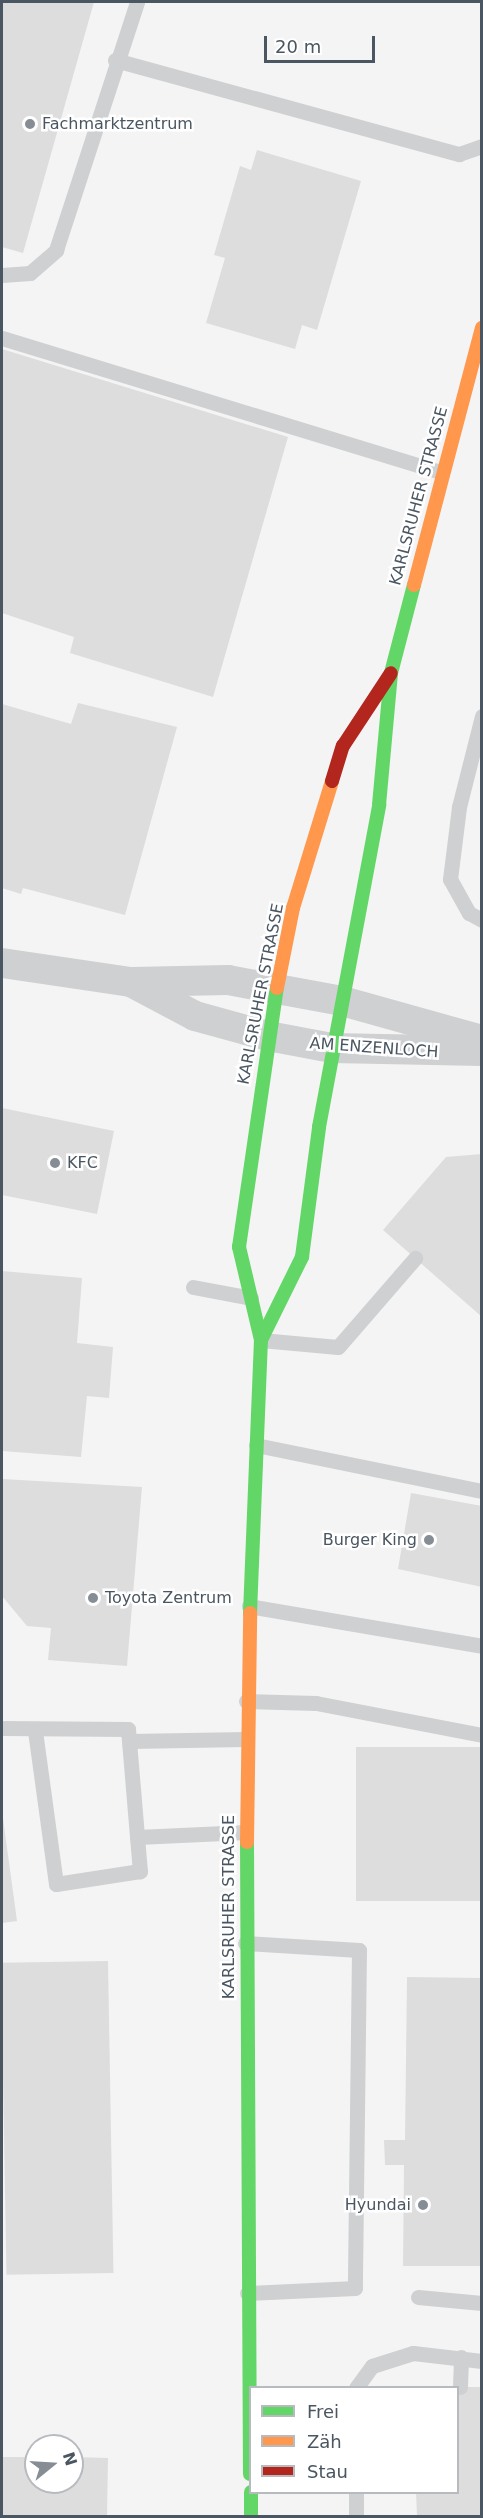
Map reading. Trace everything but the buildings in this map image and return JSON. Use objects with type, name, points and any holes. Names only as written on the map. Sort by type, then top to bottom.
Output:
[{"type":"main road","name":"KARLSRUHER STRASSE","points":[[261,1340],[302,1257],[333,1048],[379,805],[391,673],[440,472],[482,328]]},
{"type":"main road","name":"KARLSRUHER STRASSE","points":[[249,2414],[245,1943],[246,1701],[261,1340],[239,1247],[276,988],[300,885],[343,746],[391,673]]},
{"type":"main road","points":[[251,2494],[251,2517]]},
{"type":"street","points":[[2,963],[131,982]]},
{"type":"street","name":"AM ENZENLOCH","points":[[131,982],[228,980],[342,1001],[482,1040]]},
{"type":"street","name":"AM ENZENLOCH","points":[[131,982],[195,1016],[268,1036],[333,1048],[482,1051]]},
{"type":"lane","points":[[2,274],[30,273],[56,250],[115,60],[137,2]]},
{"type":"lane","points":[[115,60],[459,154],[482,146]]},
{"type":"lane","points":[[2,338],[440,472]]},
{"type":"lane","points":[[482,716],[459,807],[450,879],[469,913],[482,920]]},
{"type":"lane","points":[[261,1340],[338,1347],[415,1258]]},
{"type":"lane","points":[[193,1287],[251,1298]]},
{"type":"lane","points":[[256,1445],[331,1458],[482,1491]]},
{"type":"lane","points":[[249,1606],[482,1646]]},
{"type":"lane","points":[[246,1701],[316,1703],[482,1735]]},
{"type":"lane","points":[[2,1728],[128,1729],[140,1871],[56,1884],[35,1730]]},
{"type":"lane","points":[[129,1741],[246,1739]]},
{"type":"lane","points":[[137,1837],[246,1832]]},
{"type":"lane","points":[[245,1943],[359,1950],[355,2288],[247,2293]]},
{"type":"lane","points":[[418,2297],[482,2303]]},
{"type":"lane","points":[[357,2386],[372,2366],[413,2354],[461,2357],[482,2361]]},
{"type":"lane","points":[[460,2387],[461,2357]]},
{"type":"lane","points":[[356,2494],[356,2517]]},
{"type":"traffic: fast","points":[[261,1340],[302,1257],[319,1127],[379,805],[391,673],[414,585]]},
{"type":"traffic: fast","points":[[250,1613],[261,1340],[239,1247],[277,988]]},
{"type":"traffic: fast","points":[[247,1842],[250,2386]]},
{"type":"traffic: fast","points":[[251,2494],[251,2516]]},
{"type":"traffic: slow","points":[[414,585],[482,328]]},
{"type":"traffic: slow","points":[[277,988],[293,908],[332,781]]},
{"type":"traffic: slow","points":[[247,1842],[250,1613]]},
{"type":"traffic: jam","points":[[332,781],[343,746],[391,673]]},
{"type":"place","name":"Fachmarktzentrum","points":[[30,124]]},
{"type":"place","name":"KFC","points":[[55,1163]]},
{"type":"place","name":"Burger King","points":[[429,1540]]},
{"type":"place","name":"Toyota Zentrum","points":[[93,1598]]},
{"type":"place","name":"Hyundai","points":[[423,2205]]}]
